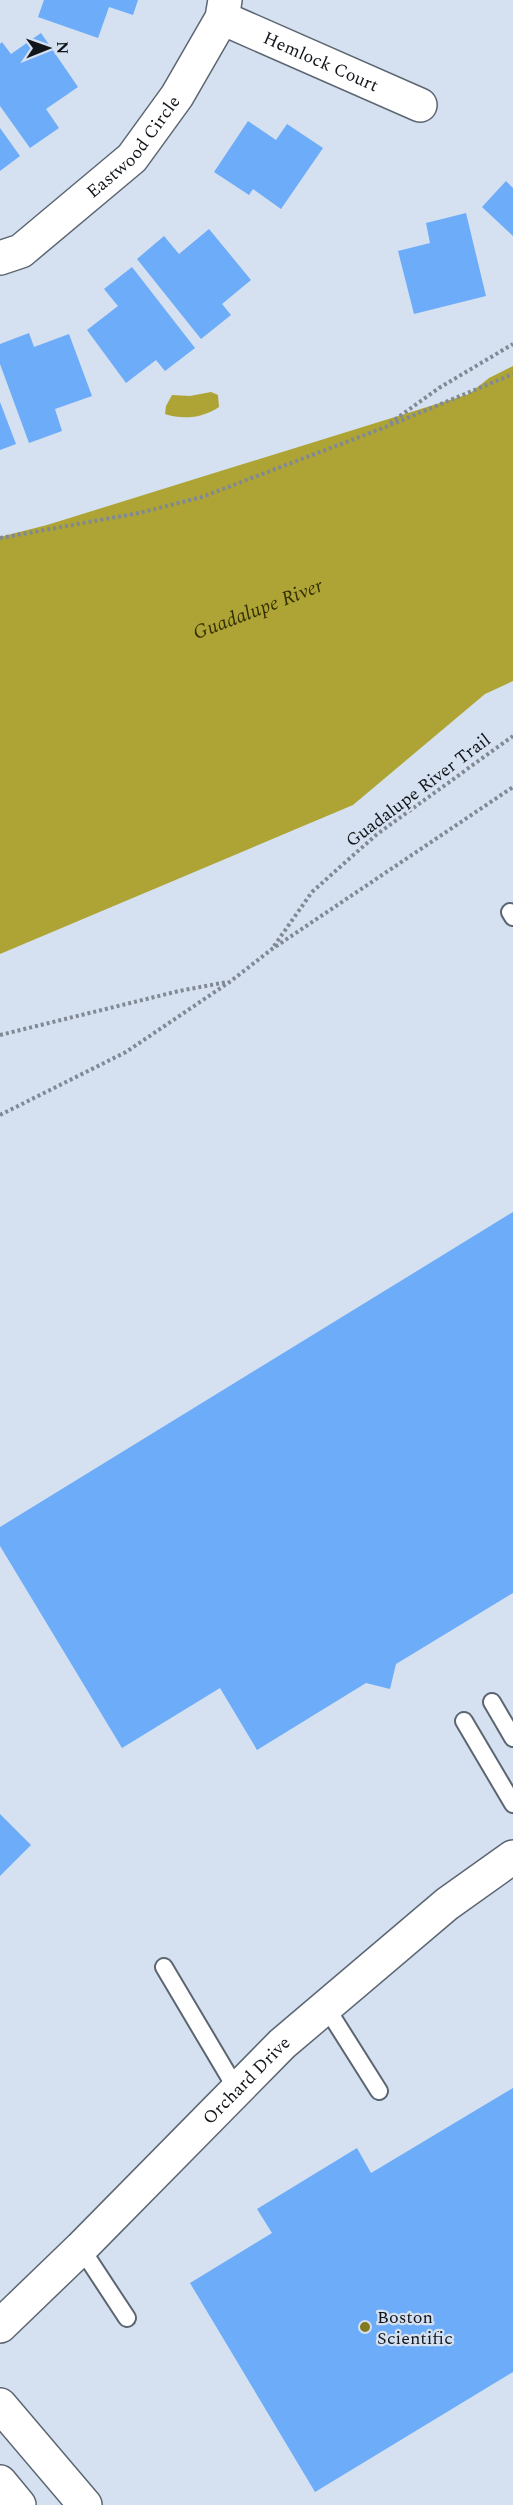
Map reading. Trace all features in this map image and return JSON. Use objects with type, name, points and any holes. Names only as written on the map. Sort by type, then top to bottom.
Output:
[{"type":"street","name":"Hemlock Court","points":[[224,9],[420,105]]},
{"type":"street","name":"Eastwood Circle","points":[[0,258],[21,251],[132,158],[177,96],[224,9]]},
{"type":"street","name":"Orchard Drive","points":[[0,2326],[81,2248],[282,2044],[447,1904],[513,1857]]},
{"type":"street","points":[[0,2404],[85,2505]]},
{"type":"street","points":[[0,2482],[19,2505]]},
{"type":"lane","points":[[492,1702],[513,1738]]},
{"type":"lane","points":[[464,1721],[513,1804]]},
{"type":"lane","points":[[164,1967],[237,2090]]},
{"type":"lane","points":[[326,2007],[379,2091]]},
{"type":"lane","points":[[81,2248],[127,2318]]},
{"type":"path","points":[[383,428],[439,388],[513,344]]},
{"type":"path","points":[[0,538],[139,513],[202,497],[383,428],[513,375]]},
{"type":"path","name":"Guadalupe River Trail","points":[[272,949],[312,892],[376,835],[513,736]]},
{"type":"path","name":"Guadalupe River Trail","points":[[0,1115],[126,1052],[231,981],[272,949],[513,787]]},
{"type":"path","points":[[0,1035],[179,991],[231,981]]},
{"type":"shaded area","points":[[513,366],[513,681],[485,694],[353,805],[0,954],[0,537],[47,525],[469,394],[489,378]]},
{"type":"shaded area","points":[[211,392],[218,395],[219,407],[213,411],[193,417],[165,414],[166,406],[172,395],[190,396]]},
{"type":"building","points":[[44,0],[138,0],[133,15],[109,7],[98,38],[38,17]]},
{"type":"building","points":[[41,33],[78,87],[46,109],[59,128],[30,148],[0,106],[0,44],[2,42],[11,54]]},
{"type":"building","points":[[248,121],[276,140],[287,124],[323,148],[281,209],[253,189],[249,195],[214,172]]},
{"type":"building","points":[[0,128],[20,156],[0,171]]},
{"type":"building","points":[[506,181],[513,188],[513,236],[482,207]]},
{"type":"building","points":[[466,213],[486,296],[414,314],[398,251],[430,243],[426,223]]},
{"type":"building","points":[[209,229],[251,280],[222,304],[231,315],[201,339],[137,259],[164,236],[179,254]]},
{"type":"building","points":[[132,267],[195,348],[165,371],[156,360],[126,383],[87,330],[118,306],[104,289]]},
{"type":"building","points":[[29,333],[34,347],[69,334],[92,396],[55,409],[62,431],[29,443],[0,364],[0,344]]},
{"type":"building","points":[[0,402],[16,444],[0,450]]},
{"type":"building","points":[[513,1212],[513,1593],[396,1664],[390,1689],[366,1683],[257,1750],[220,1688],[122,1748],[0,1546],[0,1527]]},
{"type":"building","points":[[0,1814],[31,1845],[0,1876]]},
{"type":"building","name":"Boston Scientific","points":[[513,2088],[513,2372],[315,2492],[190,2283],[272,2233],[257,2209],[357,2148],[371,2173]]},
{"type":"waterway","name":"Guadalupe River","points":[[0,702],[258,608],[513,505]]},
{"type":"place","name":"Boston Scientific","points":[[365,2327]]}]
